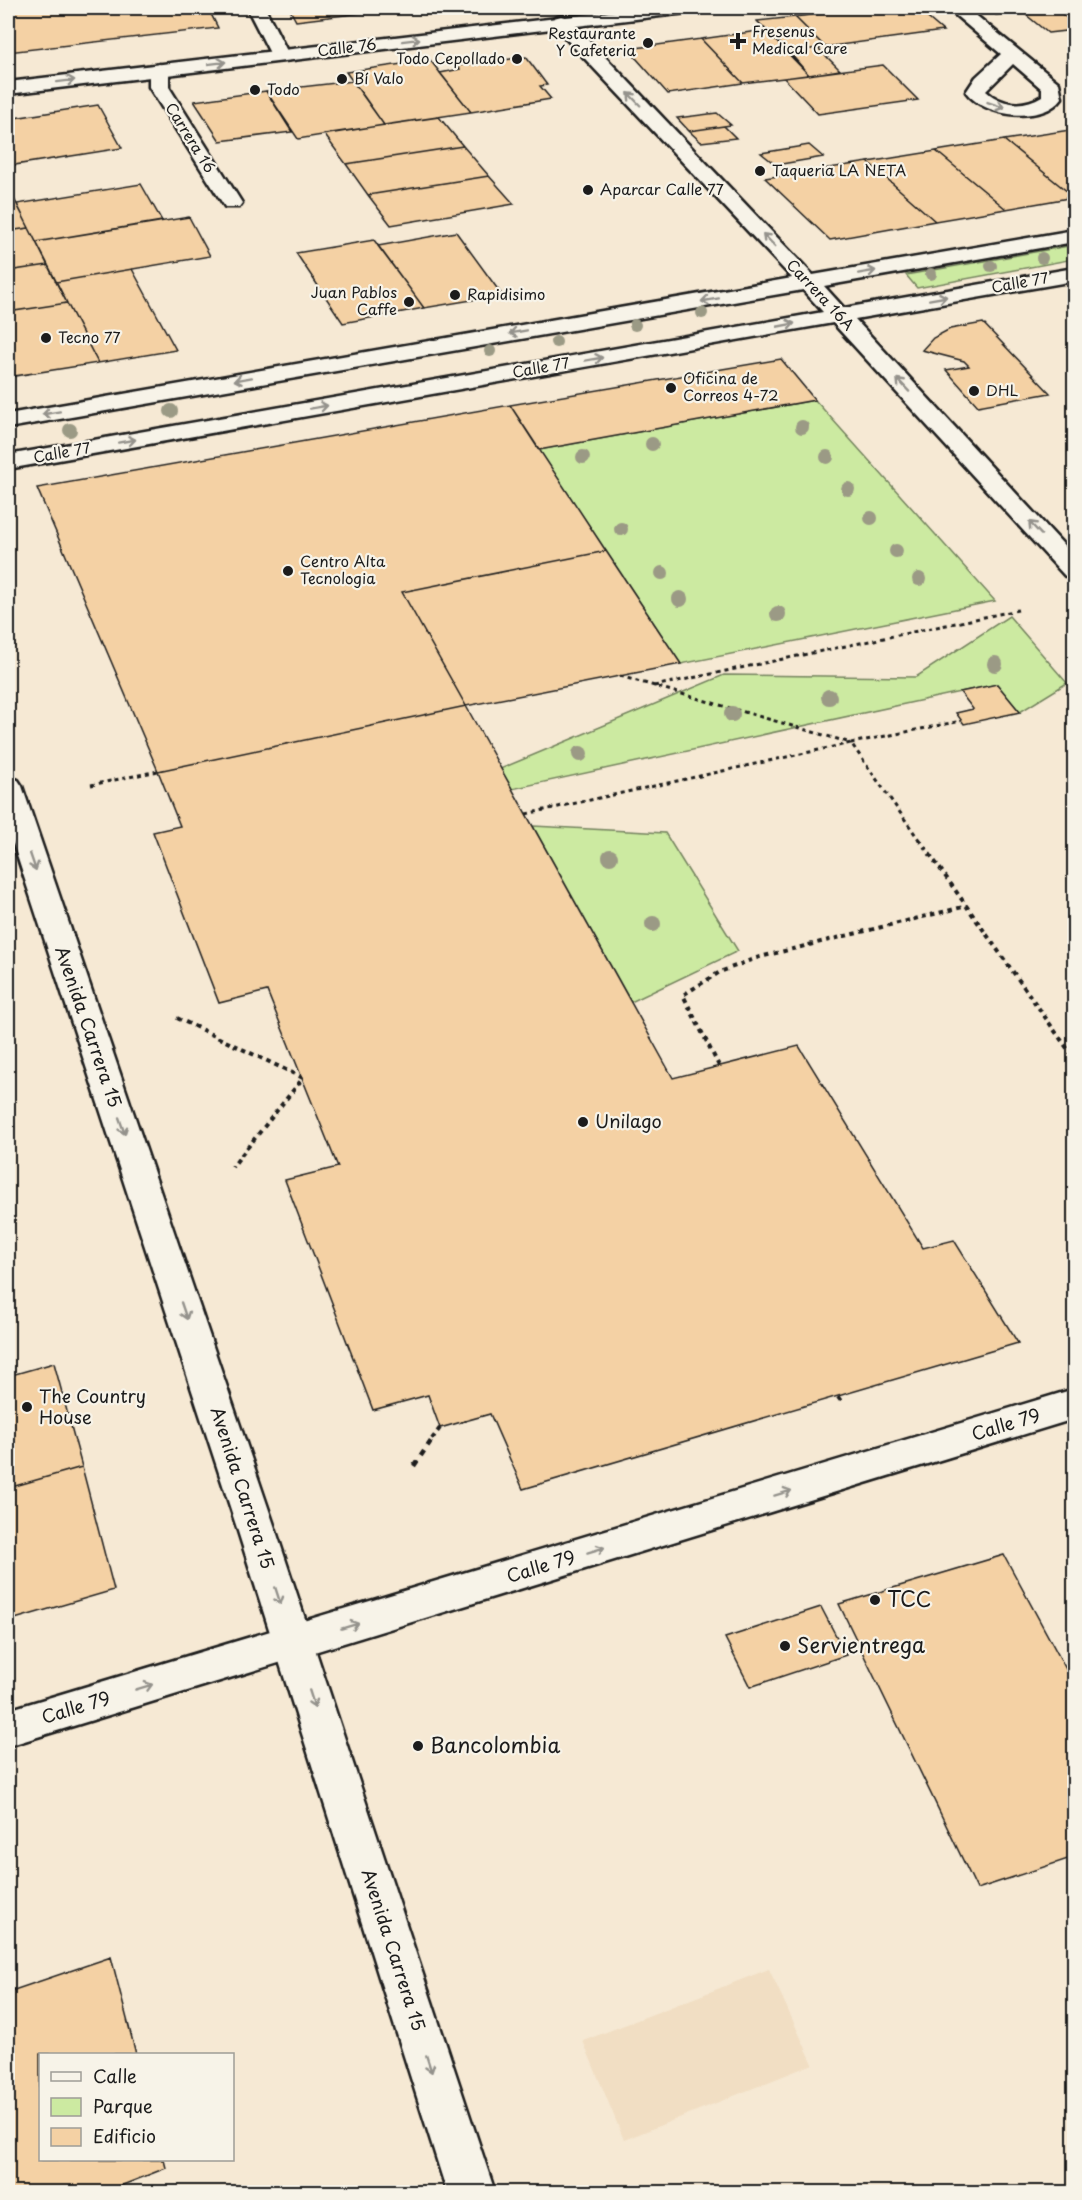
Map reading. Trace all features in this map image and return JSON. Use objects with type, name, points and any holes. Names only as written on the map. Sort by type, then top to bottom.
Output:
[{"type":"street","points":[[256,8],[280,56]]},
{"type":"street","name":"Calle 76","points":[[8,88],[686,8]]},
{"type":"street","points":[[956,8],[1012,53]]},
{"type":"street","name":"Carrera 16A","points":[[561,22],[1070,560]]},
{"type":"street","name":"Carrera 16","points":[[159,70],[159,87],[232,203]]},
{"type":"street","points":[[8,421],[1074,236]]},
{"type":"street","name":"Calle 77","points":[[8,462],[1074,274]]},
{"type":"street","name":"Avenida Carrera 15","points":[[8,786],[294,1643],[471,2193]]},
{"type":"street","name":"Calle 79","points":[[8,1728],[294,1643],[1074,1404]]},
{"type":"path","points":[[654,686],[1018,610]]},
{"type":"path","points":[[620,676],[851,743],[1074,1058]]},
{"type":"path","points":[[526,813],[962,721]]},
{"type":"path","points":[[91,785],[158,771]]},
{"type":"path","points":[[719,1066],[683,995],[720,972],[756,958],[967,906]]},
{"type":"path","points":[[177,1018],[303,1078],[232,1167]]},
{"type":"path","points":[[838,1397],[843,1404]]},
{"type":"path","points":[[414,1466],[440,1428]]},
{"type":"shaded area","points":[[769,1969],[813,2064],[624,2140],[583,2041]]},
{"type":"green space","points":[[1074,245],[1074,259],[917,288],[906,275]]},
{"type":"green space","points":[[815,400],[995,601],[681,664],[539,450]]},
{"type":"green space","points":[[1009,616],[1067,683],[1020,712],[997,684],[512,789],[500,769],[724,675],[916,677]]},
{"type":"green space","points":[[533,826],[665,833],[738,951],[631,1002]]},
{"type":"building","points":[[8,8],[208,8],[218,28],[8,52]]},
{"type":"building","points":[[289,8],[385,8],[387,10],[296,21]]},
{"type":"building","points":[[860,8],[916,8],[943,31],[825,47],[795,17]]},
{"type":"building","points":[[987,8],[1040,8],[996,15]]},
{"type":"building","points":[[1056,9],[1074,24],[1074,30],[1048,33],[1025,14]]},
{"type":"building","points":[[795,17],[825,47],[789,52],[757,21]]},
{"type":"building","points":[[765,30],[809,75],[743,83],[701,39]]},
{"type":"building","points":[[701,39],[743,83],[668,94],[628,49]]},
{"type":"building","points":[[818,48],[840,70],[809,75],[789,52]]},
{"type":"building","points":[[526,57],[547,85],[540,86],[551,99],[471,112],[440,73],[460,69],[456,66]]},
{"type":"building","points":[[430,60],[471,112],[384,125],[346,72]]},
{"type":"building","points":[[883,65],[918,100],[818,114],[784,78]]},
{"type":"building","points":[[353,81],[384,125],[298,139],[266,91]]},
{"type":"building","points":[[266,91],[292,132],[220,141],[194,101]]},
{"type":"building","points":[[98,105],[122,148],[8,166],[8,119]]},
{"type":"building","points":[[717,113],[731,125],[689,131],[677,118]]},
{"type":"building","points":[[439,117],[463,146],[346,164],[324,134]]},
{"type":"building","points":[[724,126],[736,138],[701,142],[689,131]]},
{"type":"building","points":[[1070,130],[1074,133],[1074,197],[1004,140]]},
{"type":"building","points":[[1004,140],[1074,197],[1006,209],[936,151]]},
{"type":"building","points":[[809,145],[823,157],[776,165],[761,153]]},
{"type":"building","points":[[463,146],[489,176],[368,195],[346,164]]},
{"type":"building","points":[[936,151],[1006,209],[935,221],[868,162]]},
{"type":"building","points":[[868,162],[935,221],[830,240],[765,178]]},
{"type":"building","points":[[489,176],[514,204],[391,225],[368,195]]},
{"type":"building","points":[[141,184],[162,221],[36,242],[17,204]]},
{"type":"building","points":[[8,193],[11,193],[29,228],[8,231]]},
{"type":"building","points":[[189,217],[210,256],[56,282],[36,242]]},
{"type":"building","points":[[29,228],[48,265],[8,271],[8,231]]},
{"type":"building","points":[[456,232],[502,295],[424,308],[378,246]]},
{"type":"building","points":[[374,240],[424,308],[343,323],[296,253]]},
{"type":"building","points":[[48,265],[67,303],[8,312],[8,271]]},
{"type":"building","points":[[132,269],[176,350],[98,363],[56,282]]},
{"type":"building","name":"Tecno 77","points":[[67,303],[98,363],[8,377],[8,312]]},
{"type":"building","points":[[983,323],[1050,393],[978,406],[946,370],[969,366],[964,361],[922,350],[933,338],[950,329]]},
{"type":"building","points":[[781,359],[815,400],[539,450],[510,405]]},
{"type":"building","name":"Centro Alta Tecnologia","points":[[510,405],[606,551],[402,592],[466,706],[158,771],[37,488]]},
{"type":"building","points":[[606,551],[681,664],[466,706],[402,592]]},
{"type":"building","points":[[997,684],[1020,712],[964,724],[956,713],[973,709],[960,692]]},
{"type":"building","name":"Unilago","points":[[466,706],[673,1078],[799,1046],[923,1248],[954,1240],[1018,1343],[523,1489],[490,1414],[440,1428],[428,1395],[373,1410],[285,1180],[338,1167],[267,991],[219,1003],[153,832],[180,826],[158,771]]},
{"type":"building","points":[[54,1363],[82,1467],[8,1488],[8,1376]]},
{"type":"building","points":[[82,1467],[114,1590],[8,1621],[8,1488]]},
{"type":"building","points":[[1004,1555],[1074,1684],[1074,1857],[977,1889],[839,1604]]},
{"type":"building","name":"Servientrega","points":[[821,1607],[846,1655],[750,1687],[725,1638]]},
{"type":"building","points":[[111,1957],[136,2053],[39,2053],[39,2161],[164,2161],[166,2168],[105,2192],[8,2192],[8,1992]]},
{"type":"place","name":"Fresenus Medical Care","points":[[738,41]]},
{"type":"place","name":"Restaurante Y Cafeteria","points":[[648,43]]},
{"type":"place","name":"Todo Cepollado","points":[[517,59]]},
{"type":"place","name":"Bí Valo","points":[[342,79]]},
{"type":"place","name":"Todo","points":[[255,90]]},
{"type":"place","name":"Taqueria LA NETA","points":[[760,171]]},
{"type":"place","name":"Aparcar Calle 77","points":[[588,190]]},
{"type":"place","name":"Rapidisimo","points":[[455,295]]},
{"type":"place","name":"Juan Pablos Caffe","points":[[409,302]]},
{"type":"place","name":"Tecno 77","points":[[46,338]]},
{"type":"place","name":"Oficina de Correos 4-72","points":[[671,388]]},
{"type":"place","name":"DHL","points":[[974,391]]},
{"type":"place","name":"Centro Alta Tecnologia","points":[[288,571]]},
{"type":"place","name":"Unilago","points":[[583,1122]]},
{"type":"place","name":"The Country House","points":[[27,1407]]},
{"type":"place","name":"TCC","points":[[875,1600]]},
{"type":"place","name":"Servientrega","points":[[785,1646]]},
{"type":"place","name":"Bancolombia","points":[[418,1746]]}]
